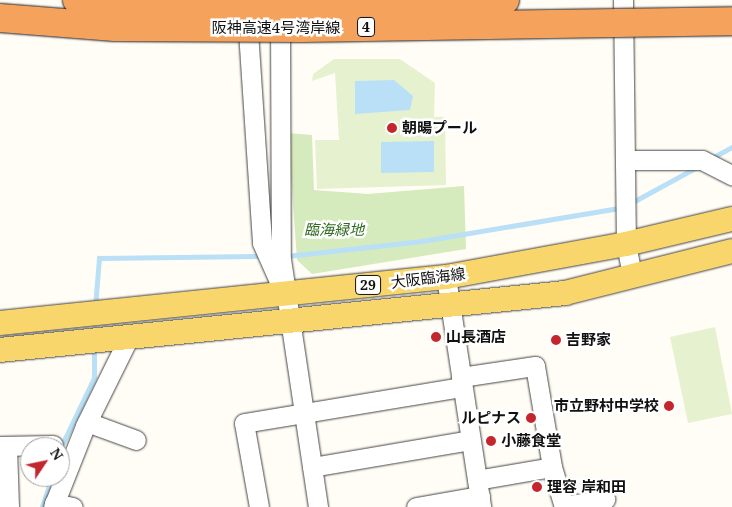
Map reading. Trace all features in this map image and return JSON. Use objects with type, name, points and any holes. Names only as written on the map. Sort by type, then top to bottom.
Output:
[{"type":"highway","name":"阪神高速4号湾岸線","points":[[77,0],[213,4],[505,0]]},
{"type":"highway","name":"阪神高速4号湾岸線","points":[[0,18],[115,26],[255,28],[732,21]]},
{"type":"main road","name":"大阪臨海線","points":[[0,322],[446,277],[626,244],[732,219]]},
{"type":"main road","name":"大阪臨海線","points":[[0,350],[565,293],[732,251]]},
{"type":"street","points":[[246,0],[262,242],[285,294]]},
{"type":"street","points":[[280,0],[281,259],[302,412],[318,507]]},
{"type":"street","points":[[623,0],[629,160],[626,244],[632,276]]},
{"type":"street","points":[[629,160],[702,160],[732,175]]},
{"type":"street","points":[[446,277],[479,494]]},
{"type":"street","points":[[73,507],[53,505],[87,422],[129,337]]},
{"type":"street","points":[[259,507],[244,423],[461,382],[534,366],[552,467],[564,506],[604,499]]},
{"type":"street","points":[[87,422],[136,440]]},
{"type":"street","points":[[312,467],[470,440]]},
{"type":"street","points":[[9,507],[3,446],[20,446]]},
{"type":"street","points":[[416,507],[479,494],[552,467]]},
{"type":"green space","name":"朝暘プール","points":[[334,59],[400,59],[435,83],[434,117],[445,117],[446,185],[317,189],[315,140],[339,140],[335,73],[312,81],[313,74]]},
{"type":"green space","name":"臨海緑地","points":[[288,133],[312,135],[314,190],[368,194],[464,186],[466,249],[312,274],[297,260]]},
{"type":"green space","points":[[715,327],[732,414],[688,423],[670,337]]},
{"type":"water","points":[[394,80],[413,96],[410,110],[355,114],[355,81]]},
{"type":"water","points":[[434,141],[434,172],[381,173],[381,142]]},
{"type":"waterway","points":[[712,158],[732,147]]},
{"type":"waterway","points":[[631,203],[697,167]]},
{"type":"waterway","points":[[287,256],[422,241],[620,208]]},
{"type":"waterway","points":[[95,307],[99,258],[261,256]]},
{"type":"waterway","points":[[66,437],[94,378],[94,347]]},
{"type":"waterway","points":[[42,507],[49,487]]},
{"type":"place","name":"朝暘プール","points":[[392,128]]},
{"type":"place","name":"山長酒店","points":[[436,337]]},
{"type":"place","name":"吉野家","points":[[556,340]]},
{"type":"place","name":"市立野村中学校","points":[[669,406]]},
{"type":"place","name":"ルピナス","points":[[531,418]]},
{"type":"place","name":"小藤食堂","points":[[491,441]]},
{"type":"place","name":"理容 岸和田","points":[[537,487]]}]
